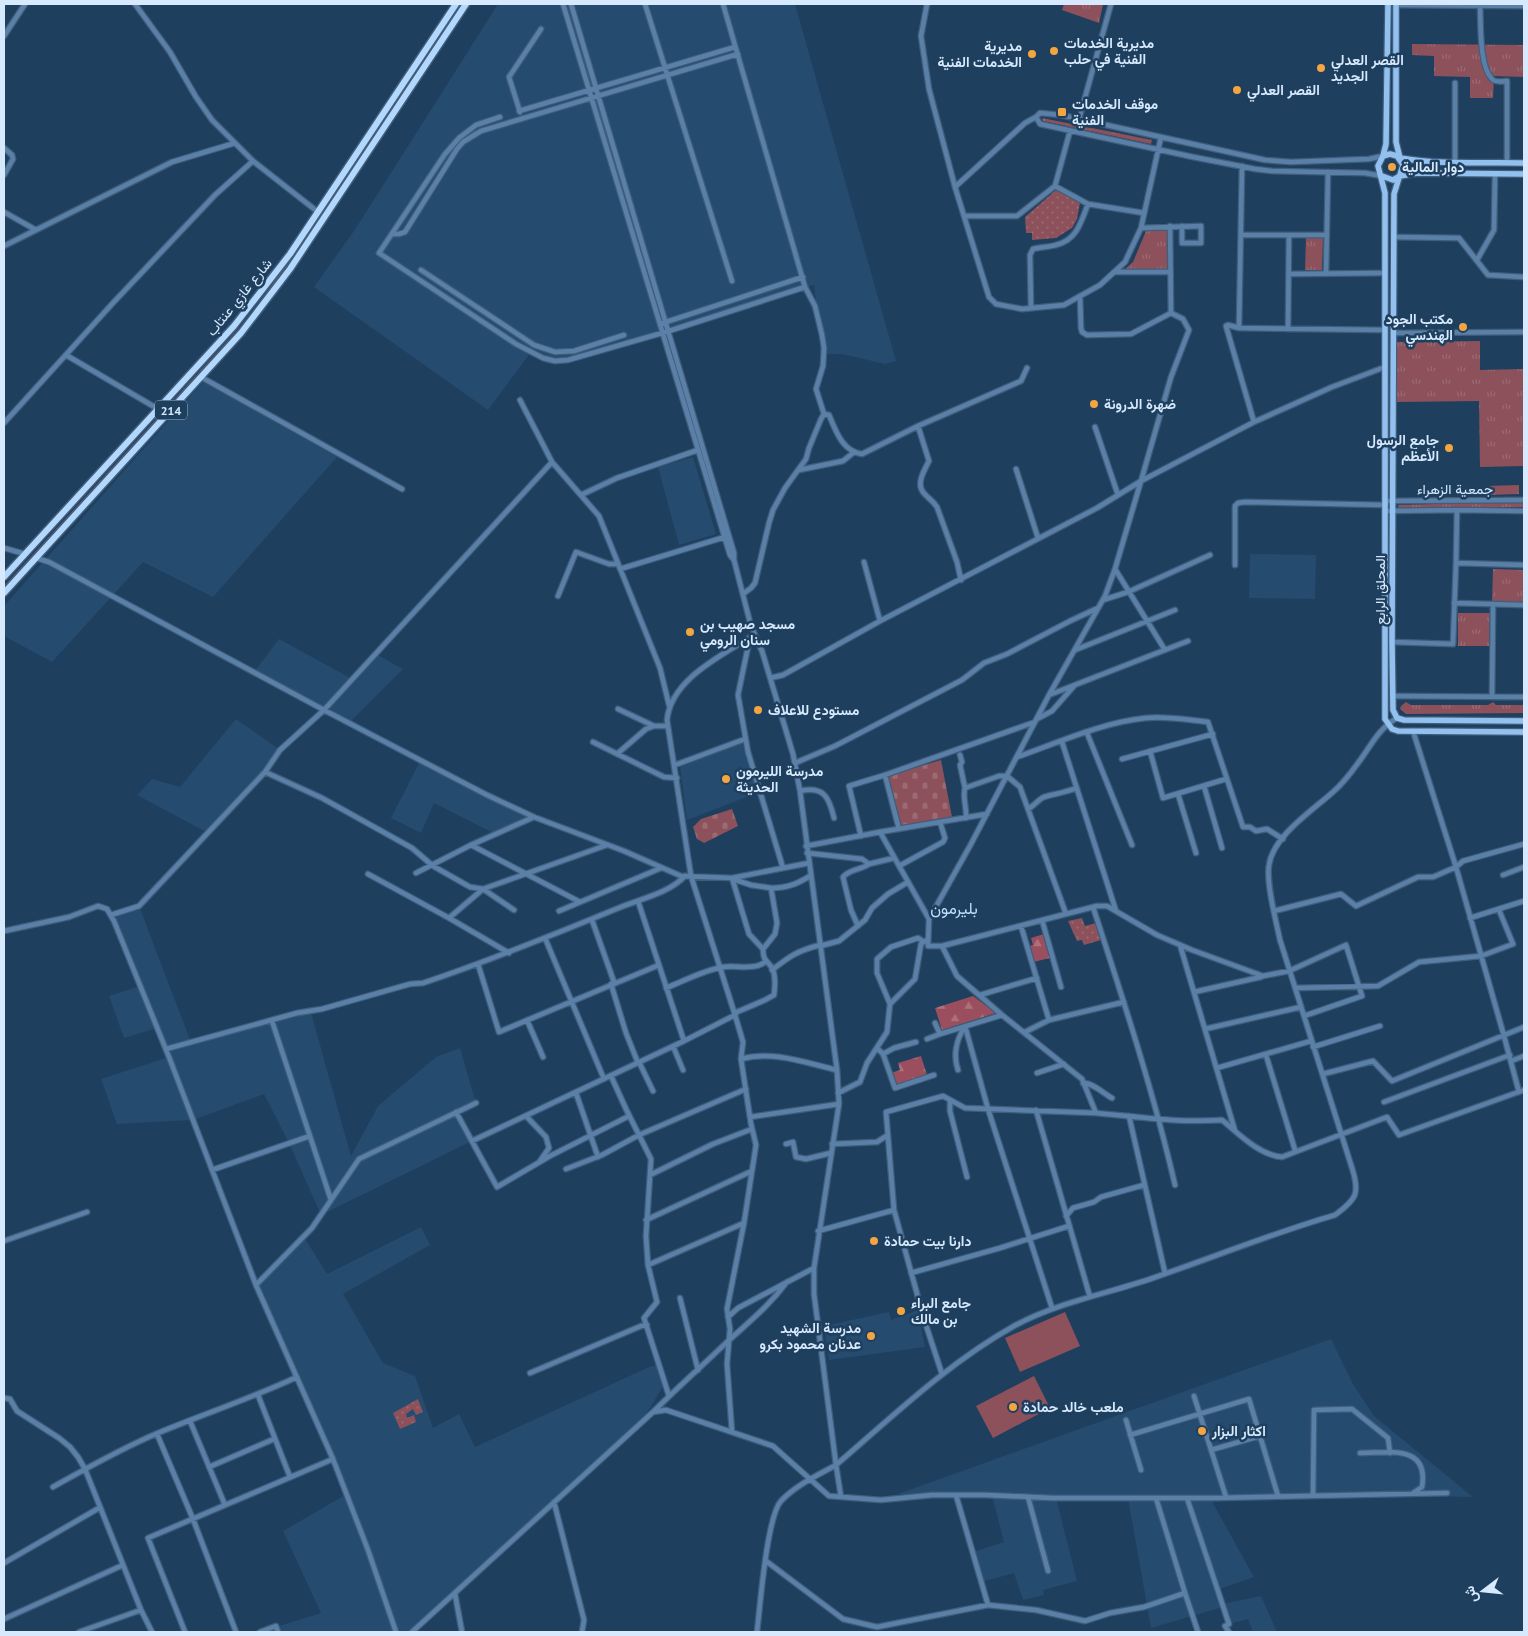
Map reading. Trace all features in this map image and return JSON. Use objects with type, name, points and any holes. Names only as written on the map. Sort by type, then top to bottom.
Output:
[{"type":"highway","name":"شارع غازي عنتاب","points":[[4,577],[234,326],[290,254],[456,4]]},
{"type":"highway","name":"214","points":[[4,593],[241,333],[290,268],[466,4]]},
{"type":"highway","points":[[407,77],[414,82]]},
{"type":"main road","points":[[1388,4],[1386,144],[1378,166],[1385,193],[1385,367],[1388,506],[1384,714],[1387,724],[1392,729],[1398,731],[1524,732]]},
{"type":"main road","points":[[1396,4],[1396,142],[1403,169],[1400,176]]},
{"type":"main road","points":[[1383,156],[1394,154],[1400,158],[1417,161],[1455,163],[1524,163]]},
{"type":"main road","points":[[1382,176],[1389,180],[1400,176],[1417,174],[1524,174]]},
{"type":"main road","name":"المحلق الرابع","points":[[1397,718],[1393,710],[1392,696],[1388,506],[1393,333],[1394,194],[1400,176]]},
{"type":"main road","points":[[1397,718],[1404,720],[1524,721]]},
{"type":"main road","points":[[1463,720],[1463,731]]},
{"type":"street","points":[[4,36],[25,4]]},
{"type":"street","points":[[135,4],[170,52],[196,98],[212,120],[253,161],[318,212]]},
{"type":"street","points":[[564,4],[698,450],[703,458],[734,553],[734,560],[754,632],[762,651],[795,763],[837,1070],[839,1104],[818,1231],[814,1268],[814,1294],[841,1497]]},
{"type":"street","points":[[571,4],[669,330],[730,555],[734,560]]},
{"type":"street","points":[[645,4],[732,280]]},
{"type":"street","points":[[723,4],[805,287],[815,306],[824,348],[816,389],[824,414],[828,415],[842,442],[853,452],[862,454],[918,426],[1021,381],[1027,368]]},
{"type":"street","points":[[927,4],[921,36],[929,89],[955,187],[993,302],[1003,306],[1022,309],[1064,305],[1100,285],[1125,262],[1140,228],[1161,137]]},
{"type":"street","points":[[1079,119],[1111,4]]},
{"type":"street","points":[[1396,4],[1524,6]]},
{"type":"street","points":[[1480,6],[1483,61],[1491,79],[1507,81],[1506,162]]},
{"type":"street","points":[[522,118],[508,77],[541,29]]},
{"type":"street","points":[[573,33],[579,32]]},
{"type":"street","points":[[519,111],[735,47]]},
{"type":"street","points":[[392,234],[405,232],[463,142],[481,132],[738,54]]},
{"type":"street","points":[[1455,83],[1455,163]]},
{"type":"street","points":[[955,187],[1025,123],[1040,113],[1079,119],[1276,162],[1369,159],[1383,156]]},
{"type":"street","points":[[500,117],[476,125],[458,138],[445,154],[379,253],[516,344],[543,358],[555,361],[568,360],[805,287]]},
{"type":"street","points":[[1036,117],[1040,124],[1242,166],[1272,171],[1365,173],[1382,176]]},
{"type":"street","points":[[965,216],[1017,216],[1055,186],[1070,131]]},
{"type":"street","points":[[4,246],[172,162],[236,143]]},
{"type":"street","points":[[4,148],[12,155],[13,159],[4,175]]},
{"type":"street","points":[[4,423],[215,195],[253,161]]},
{"type":"street","points":[[1239,328],[1242,166]]},
{"type":"street","points":[[1326,274],[1328,172]]},
{"type":"street","points":[[1477,260],[1494,230],[1495,174]]},
{"type":"street","points":[[1055,186],[1088,204],[1144,213]]},
{"type":"street","points":[[623,197],[629,195]]},
{"type":"street","points":[[1031,308],[1031,251],[1035,248],[1057,245],[1074,236],[1088,204]]},
{"type":"street","points":[[4,212],[36,230]]},
{"type":"street","points":[[1140,228],[1170,226],[1182,226],[1201,226],[1200,243],[1182,243],[1182,226]]},
{"type":"street","points":[[1170,226],[1171,313]]},
{"type":"street","points":[[634,233],[639,231]]},
{"type":"street","points":[[1241,235],[1327,234]]},
{"type":"street","points":[[1288,329],[1289,235]]},
{"type":"street","points":[[1394,237],[1459,238],[1488,275],[1524,277]]},
{"type":"street","points":[[421,270],[534,346],[555,352],[574,351],[624,335]]},
{"type":"street","points":[[1114,272],[1170,272]]},
{"type":"street","points":[[1289,274],[1385,274]]},
{"type":"street","points":[[660,324],[803,277]]},
{"type":"street","points":[[1080,296],[1081,328],[1082,332],[1087,335],[1131,334],[1171,313]]},
{"type":"street","points":[[735,299],[738,308]]},
{"type":"street","points":[[1171,313],[1183,319],[1189,330],[1171,378],[1115,569],[1103,600],[1049,695],[987,814],[929,919],[926,941],[928,946],[942,946],[1093,907],[1107,906],[1149,931],[1180,945],[1263,976]]},
{"type":"street","points":[[1254,422],[1226,326],[1239,328],[1385,330]]},
{"type":"street","points":[[1393,333],[1524,332]]},
{"type":"street","points":[[588,346],[590,354]]},
{"type":"street","points":[[66,355],[158,409]]},
{"type":"street","points":[[770,678],[783,675],[880,621],[1098,508],[1141,480],[1254,422],[1332,387],[1385,367]]},
{"type":"street","points":[[201,377],[402,489]]},
{"type":"street","points":[[520,400],[552,462],[599,516],[660,668],[670,707],[668,726],[691,876],[743,1042],[742,1059],[756,1145],[744,1223],[727,1309],[730,1329],[727,1364],[732,1432]]},
{"type":"street","points":[[743,594],[755,583],[769,523],[774,510],[785,488],[806,459],[824,414]]},
{"type":"street","points":[[918,426],[929,460],[920,486],[922,492],[932,499],[937,507],[957,562],[961,580]]},
{"type":"street","points":[[1095,427],[1118,495]]},
{"type":"street","points":[[580,495],[617,478],[698,450]]},
{"type":"street","points":[[799,470],[843,461],[853,452]]},
{"type":"street","points":[[111,915],[139,906],[266,772],[280,750],[324,710],[552,462]]},
{"type":"street","points":[[1016,470],[1038,538]]},
{"type":"street","name":"جمعية الزهراء","points":[[1388,506],[1524,500]]},
{"type":"street","points":[[1235,565],[1235,506],[1238,503],[1388,506]]},
{"type":"street","name":"جمعية الزهراء","points":[[1388,506],[1524,511]]},
{"type":"street","points":[[1392,642],[1453,644],[1457,510]]},
{"type":"street","points":[[558,596],[576,552],[619,567],[725,537]]},
{"type":"street","points":[[4,548],[25,554]]},
{"type":"street","points":[[1103,600],[1128,592],[1210,556]]},
{"type":"street","points":[[36,558],[49,562],[324,710],[487,795],[534,817],[685,876],[732,878],[808,863]]},
{"type":"street","points":[[864,562],[880,621]]},
{"type":"street","points":[[1456,563],[1524,564]]},
{"type":"street","points":[[1115,569],[1165,650]]},
{"type":"street","points":[[1454,603],[1524,605]]},
{"type":"street","points":[[1492,697],[1493,604]]},
{"type":"street","points":[[795,763],[835,746],[962,680],[984,663],[1007,654],[1098,608]]},
{"type":"street","points":[[1075,650],[1175,610]]},
{"type":"street","points":[[670,707],[680,689],[704,666],[749,638],[754,632]]},
{"type":"street","points":[[749,638],[743,678],[738,694],[745,739],[783,868]]},
{"type":"street","points":[[1049,695],[1188,641]]},
{"type":"street","points":[[861,836],[849,786],[1036,721],[1052,711],[1075,685]]},
{"type":"street","points":[[1392,696],[1524,697]]},
{"type":"street","points":[[618,709],[654,726]]},
{"type":"street","points":[[1017,757],[1107,726],[1145,718],[1208,722],[1243,827],[1250,827],[1256,831],[1267,829],[1282,838]]},
{"type":"street","points":[[757,1632],[771,1522],[780,1502],[809,1479],[836,1465],[942,1374],[981,1346],[1015,1325],[1052,1308],[1155,1277],[1335,1215],[1347,1206],[1354,1196],[1357,1185],[1280,940],[1269,880],[1269,864],[1274,850],[1282,838],[1336,790],[1358,764],[1375,736],[1387,724],[1397,718]]},
{"type":"street","points":[[617,754],[646,728],[668,726]]},
{"type":"street","points":[[942,1374],[894,1210],[886,1112],[942,1096],[964,1108],[1096,1113],[1160,1119],[1222,1120],[1264,1152],[1272,1156],[1282,1157],[1295,1150],[1387,1117],[1400,1135],[1522,1091],[1511,1061],[1456,867],[1413,731]]},
{"type":"street","points":[[1087,733],[1132,845]]},
{"type":"street","points":[[1122,759],[1213,734]]},
{"type":"street","points":[[675,765],[745,739]]},
{"type":"street","points":[[593,742],[664,777],[677,778]]},
{"type":"street","points":[[1062,742],[1116,911]]},
{"type":"street","points":[[1150,751],[1163,798],[1226,779]]},
{"type":"street","points":[[960,754],[962,762],[960,766],[965,788],[963,793],[967,808],[966,818]]},
{"type":"street","points":[[266,772],[322,798],[412,848],[433,866],[470,886],[482,889],[514,910]]},
{"type":"street","points":[[885,775],[898,829]]},
{"type":"street","points":[[965,788],[998,776],[1007,776],[1020,787],[1066,914]]},
{"type":"street","points":[[1204,786],[1222,848]]},
{"type":"street","points":[[1028,808],[1037,804],[1044,797],[1077,788]]},
{"type":"street","points":[[800,791],[819,790],[828,798],[834,818]]},
{"type":"street","points":[[1178,794],[1196,853]]},
{"type":"street","points":[[806,846],[987,814]]},
{"type":"street","points":[[416,873],[471,845],[534,817]]},
{"type":"street","points":[[899,866],[943,842],[945,838],[940,822]]},
{"type":"street","points":[[880,832],[929,919]]},
{"type":"street","points":[[1274,910],[1341,894],[1356,906],[1418,877],[1433,877],[1456,867],[1463,861],[1524,844]]},
{"type":"street","points":[[471,845],[580,902]]},
{"type":"street","points":[[449,918],[482,889],[607,845]]},
{"type":"street","points":[[807,853],[862,860],[868,864]]},
{"type":"street","points":[[858,926],[851,910],[844,877],[846,873],[868,864],[894,858]]},
{"type":"street","points":[[559,911],[662,867]]},
{"type":"street","points":[[1503,875],[1524,868]]},
{"type":"street","points":[[368,874],[509,953]]},
{"type":"street","points":[[166,1049],[297,1013],[322,1009],[410,984],[423,983],[509,953],[592,920],[678,883],[685,876]]},
{"type":"street","points":[[732,878],[751,885],[785,888],[810,876]]},
{"type":"street","points":[[732,878],[749,934],[763,949]]},
{"type":"street","points":[[772,970],[800,950],[838,941],[865,920],[872,908],[888,894],[908,882]]},
{"type":"street","points":[[472,1141],[684,1041],[735,1015],[737,1012],[774,995],[775,985],[772,970],[763,958],[763,949],[775,934],[777,922],[771,888]]},
{"type":"street","points":[[1470,918],[1499,910],[1524,900]]},
{"type":"street","points":[[638,901],[684,1041]]},
{"type":"street","points":[[4,932],[69,916],[98,906],[107,909],[111,915],[166,1049],[256,1284],[334,1459],[396,1632]]},
{"type":"street","points":[[1093,907],[1160,1119],[1175,1185]]},
{"type":"street","points":[[1295,988],[1378,986],[1419,962],[1481,956],[1513,944],[1499,910]]},
{"type":"street","points":[[592,920],[613,983],[626,1033],[638,1063],[653,1091]]},
{"type":"street","points":[[1042,920],[1061,987]]},
{"type":"street","points":[[1020,926],[1049,1020]]},
{"type":"street","points":[[545,938],[604,1079]]},
{"type":"street","points":[[838,1093],[860,1082],[867,1063],[887,1032],[890,1004],[877,973],[878,959],[891,947],[918,938],[926,941]]},
{"type":"street","points":[[890,1004],[915,979],[921,944],[926,941]]},
{"type":"street","points":[[1180,945],[1235,1131]]},
{"type":"street","points":[[1194,992],[1289,971],[1346,945],[1362,996],[1304,1016]]},
{"type":"street","points":[[942,946],[957,976],[1082,1079],[1096,1113]]},
{"type":"street","points":[[666,988],[720,968],[749,967],[763,964],[766,961]]},
{"type":"street","points":[[478,964],[499,1032],[659,965]]},
{"type":"street","points":[[980,995],[1037,978]]},
{"type":"street","points":[[1025,1032],[1049,1020],[1124,1002]]},
{"type":"street","points":[[1205,1029],[1301,1007]]},
{"type":"street","points":[[927,1039],[1002,1015]]},
{"type":"street","points":[[272,1020],[331,1200]]},
{"type":"street","points":[[526,1020],[543,1057]]},
{"type":"street","points":[[935,1023],[940,1034]]},
{"type":"street","points":[[1313,1047],[1380,1026]]},
{"type":"street","points":[[958,1070],[955,1059],[956,1051],[960,1033],[965,1027]]},
{"type":"street","points":[[965,1027],[988,1109],[1052,1308]]},
{"type":"street","points":[[1323,1074],[1373,1060],[1392,1081],[1524,1028]]},
{"type":"street","points":[[1217,1068],[1312,1041]]},
{"type":"street","points":[[883,1054],[894,1048],[916,1042]]},
{"type":"street","points":[[673,1046],[684,1070]]},
{"type":"street","points":[[877,1048],[883,1054],[895,1088],[934,1076]]},
{"type":"street","points":[[1266,1055],[1295,1150]]},
{"type":"street","points":[[1384,1102],[1510,1055]]},
{"type":"street","points":[[742,1059],[751,1056],[780,1056],[837,1070]]},
{"type":"street","points":[[1511,1061],[1524,1056]]},
{"type":"street","points":[[1037,1073],[1064,1064]]},
{"type":"street","points":[[611,1076],[651,1159],[646,1220],[648,1264],[657,1302],[644,1318],[669,1396]]},
{"type":"street","points":[[1084,1083],[1088,1083],[1112,1098]]},
{"type":"street","points":[[566,1169],[598,1157],[639,1135],[746,1089]]},
{"type":"street","points":[[576,1093],[598,1157]]},
{"type":"street","points":[[950,1100],[950,1111],[967,1177]]},
{"type":"street","points":[[256,1284],[312,1228],[359,1159],[476,1103]]},
{"type":"street","points":[[750,1117],[839,1104]]},
{"type":"street","points":[[1036,1110],[1090,1297]]},
{"type":"street","points":[[456,1112],[497,1187],[590,1135],[629,1116]]},
{"type":"street","points":[[526,1116],[546,1137],[549,1148],[540,1162]]},
{"type":"street","points":[[1128,1116],[1165,1273]]},
{"type":"street","points":[[650,1175],[713,1144],[752,1129]]},
{"type":"street","points":[[832,1144],[877,1142],[888,1135]]},
{"type":"street","points":[[212,1170],[310,1136]]},
{"type":"street","points":[[786,1144],[793,1142],[796,1157],[806,1160],[831,1153]]},
{"type":"street","points":[[646,1220],[752,1171]]},
{"type":"street","points":[[1066,1216],[1073,1208],[1094,1202],[1101,1197],[1144,1185]]},
{"type":"street","points":[[818,1231],[894,1210]]},
{"type":"street","points":[[4,1241],[87,1212]]},
{"type":"street","points":[[648,1264],[744,1223]]},
{"type":"street","points":[[911,1273],[1069,1226]]},
{"type":"street","points":[[728,1317],[738,1308],[814,1268]]},
{"type":"street","points":[[412,1632],[751,1322],[773,1300],[787,1282]]},
{"type":"street","points":[[680,1298],[698,1370]]},
{"type":"street","points":[[530,1373],[641,1326],[647,1326]]},
{"type":"street","points":[[53,1487],[85,1469],[157,1434],[258,1395],[297,1377]]},
{"type":"street","points":[[258,1395],[290,1477]]},
{"type":"street","points":[[1194,1396],[1226,1497]]},
{"type":"street","points":[[4,1398],[10,1400],[17,1411],[59,1438],[78,1457],[85,1469],[140,1610],[152,1632]]},
{"type":"street","points":[[1130,1435],[1249,1400],[1278,1496]]},
{"type":"street","points":[[1313,1496],[1314,1410],[1352,1409],[1388,1438],[1390,1453]]},
{"type":"street","points":[[653,1412],[666,1410],[773,1446],[829,1496],[881,1500],[932,1494],[1187,1498],[1447,1493]]},
{"type":"street","points":[[1126,1420],[1141,1470]]},
{"type":"street","points":[[190,1421],[225,1505]]},
{"type":"street","points":[[157,1434],[193,1519],[236,1632]]},
{"type":"street","points":[[1211,1450],[1260,1436]]},
{"type":"street","points":[[209,1467],[274,1440]]},
{"type":"street","points":[[1360,1452],[1411,1455],[1420,1462],[1424,1476],[1422,1487],[1411,1494]]},
{"type":"street","points":[[185,1632],[148,1538],[334,1459]]},
{"type":"street","points":[[956,1495],[988,1605]]},
{"type":"street","points":[[1028,1497],[1048,1571]]},
{"type":"street","points":[[1156,1498],[1198,1632]]},
{"type":"street","points":[[1187,1498],[1228,1624],[1225,1626],[1229,1632]]},
{"type":"street","points":[[554,1502],[584,1620],[582,1632]]},
{"type":"street","points":[[4,1563],[99,1508]]},
{"type":"street","points":[[766,1561],[843,1618],[877,1627],[988,1605],[1036,1610],[1085,1622],[1110,1613],[1144,1607],[1185,1593]]},
{"type":"street","points":[[4,1619],[122,1565]]},
{"type":"street","points":[[455,1594],[462,1632]]},
{"type":"street","points":[[79,1632],[140,1610]]},
{"type":"street","points":[[96,1626],[98,1632]]},
{"type":"street","points":[[260,1632],[276,1626],[278,1632]]},
{"type":"shaded area","points":[[498,4],[795,4],[896,361],[885,364],[842,354],[823,354],[814,285],[568,360],[531,352],[488,410],[314,287],[356,228]]},
{"type":"shaded area","points":[[203,382],[337,457],[213,597],[143,562],[52,662],[4,636],[4,606]]},
{"type":"shaded area","points":[[693,457],[716,534],[679,545],[658,467]]},
{"type":"shaded area","points":[[1250,554],[1316,555],[1315,599],[1249,598]]},
{"type":"shaded area","points":[[279,639],[352,679],[376,654],[403,669],[349,723],[254,672]]},
{"type":"shaded area","points":[[236,719],[280,750],[265,772],[208,833],[137,795],[152,779],[180,787]]},
{"type":"shaded area","points":[[742,743],[757,793],[687,820],[680,767]]},
{"type":"shaded area","points":[[420,761],[534,817],[495,834],[434,803],[421,833],[391,818]]},
{"type":"shaded area","points":[[139,906],[191,1042],[310,1009],[351,1156],[378,1106],[436,1057],[460,1048],[476,1103],[456,1111],[472,1141],[321,1215],[289,1143],[264,1094],[193,1120],[117,1124],[101,1079],[169,1057],[157,1028],[124,1038],[109,996],[140,986],[111,915]]},
{"type":"shaded area","points":[[421,1227],[430,1245],[343,1294],[383,1363],[415,1376],[433,1428],[459,1414],[475,1447],[649,1367],[658,1365],[665,1383],[641,1423],[409,1632],[260,1632],[321,1613],[283,1531],[347,1494],[256,1285],[304,1237],[327,1274]]},
{"type":"shaded area","points":[[918,1310],[925,1347],[829,1360],[824,1326],[889,1312],[891,1320]]},
{"type":"shaded area","points":[[1331,1339],[1353,1384],[1374,1416],[1473,1497],[1373,1495],[1210,1498],[1254,1577],[1217,1590],[1222,1604],[1261,1596],[1277,1632],[1253,1632],[1248,1619],[1229,1624],[1223,1607],[1151,1628],[1128,1498],[1056,1498],[1077,1581],[1043,1590],[1044,1595],[1023,1600],[1014,1573],[981,1582],[973,1552],[1004,1542],[992,1496],[898,1494]]},
{"type":"green space","points":[[1064,4],[1103,4],[1099,23],[1062,10]]},
{"type":"green space","points":[[1412,44],[1524,45],[1524,77],[1494,76],[1493,98],[1470,98],[1470,77],[1434,76],[1434,56],[1412,55]]},
{"type":"green space","points":[[404,88],[327,209],[251,318],[4,589],[4,586],[251,315]]},
{"type":"green space","points":[[1042,118],[1152,140],[1151,144],[1043,121]]},
{"type":"green space","points":[[1056,190],[1081,197],[1077,219],[1072,228],[1056,238],[1032,240],[1032,233],[1026,233],[1025,217]]},
{"type":"green space","points":[[1146,231],[1170,231],[1170,268],[1167,270],[1123,271],[1133,262]]},
{"type":"green space","points":[[1306,237],[1323,237],[1322,270],[1305,270]]},
{"type":"green space","points":[[1480,341],[1480,370],[1524,369],[1524,466],[1480,467],[1479,401],[1397,402],[1397,342]]},
{"type":"green space","points":[[1519,485],[1519,494],[1487,495],[1486,486]]},
{"type":"green space","points":[[1524,503],[1524,507],[1399,508],[1398,506],[1399,505]]},
{"type":"green space","points":[[1493,569],[1524,570],[1524,603],[1492,602]]},
{"type":"green space","points":[[1458,613],[1490,613],[1489,646],[1458,646]]},
{"type":"green space","points":[[1406,702],[1411,705],[1488,705],[1493,702],[1496,705],[1524,705],[1524,713],[1406,714],[1400,709]]},
{"type":"green space","points":[[941,760],[952,817],[901,826],[888,776]]},
{"type":"green space","points":[[732,809],[738,826],[704,843],[697,839],[693,827],[701,819]]},
{"type":"green space","points":[[1082,918],[1085,926],[1096,923],[1101,940],[1084,945],[1082,940],[1077,941],[1068,921]]},
{"type":"green space","points":[[1044,934],[1050,958],[1033,962],[1029,946],[1033,945],[1031,938]]},
{"type":"green space","points":[[973,996],[996,1013],[942,1030],[935,1008]]},
{"type":"green space","points":[[921,1056],[927,1075],[895,1086],[891,1073],[900,1070],[898,1063]]},
{"type":"green space","points":[[1065,1312],[1080,1346],[1020,1372],[1005,1338]]},
{"type":"green space","name":"ملعب خالد حمادة","points":[[1034,1376],[1050,1408],[993,1438],[976,1406]]},
{"type":"green space","points":[[418,1399],[423,1412],[416,1415],[413,1409],[406,1414],[407,1418],[414,1415],[416,1422],[400,1429],[393,1413]]},
{"type":"place","name":"مديرية الخدمات الفنية في حلب","points":[[1054,51]]},
{"type":"place","name":"مديرية الخدمات الفنية","points":[[1032,54]]},
{"type":"place","name":"القصر العدلي الجديد","points":[[1321,68]]},
{"type":"place","name":"القصر العدلي","points":[[1237,90]]},
{"type":"place","name":"موقف الخدمات الفنية","points":[[1062,112]]},
{"type":"place","name":"دوار المالية","points":[[1392,167]]},
{"type":"place","name":"مكتب الجود الهندسي","points":[[1463,327]]},
{"type":"place","name":"ضهرة الدرونة","points":[[1094,404]]},
{"type":"place","name":"جامع الرسول الأعظم","points":[[1449,448]]},
{"type":"place","name":"مسجد صهيب بن سنان الرومي","points":[[690,632]]},
{"type":"place","name":"مستودع للاعلاف","points":[[758,710]]},
{"type":"place","name":"مدرسة الليرمون الحديثة","points":[[726,779]]},
{"type":"place","name":"دارنا بيت حمادة","points":[[874,1241]]},
{"type":"place","name":"جامع البراء بن مالك","points":[[901,1311]]},
{"type":"place","name":"مدرسة الشهيد عدنان محمود بكرو","points":[[871,1336]]},
{"type":"place","name":"ملعب خالد حمادة","points":[[1013,1407]]},
{"type":"place","name":"اكثار البزار","points":[[1202,1431]]},
{"type":"district","name":"بليرمون","points":[[954,908]]}]
